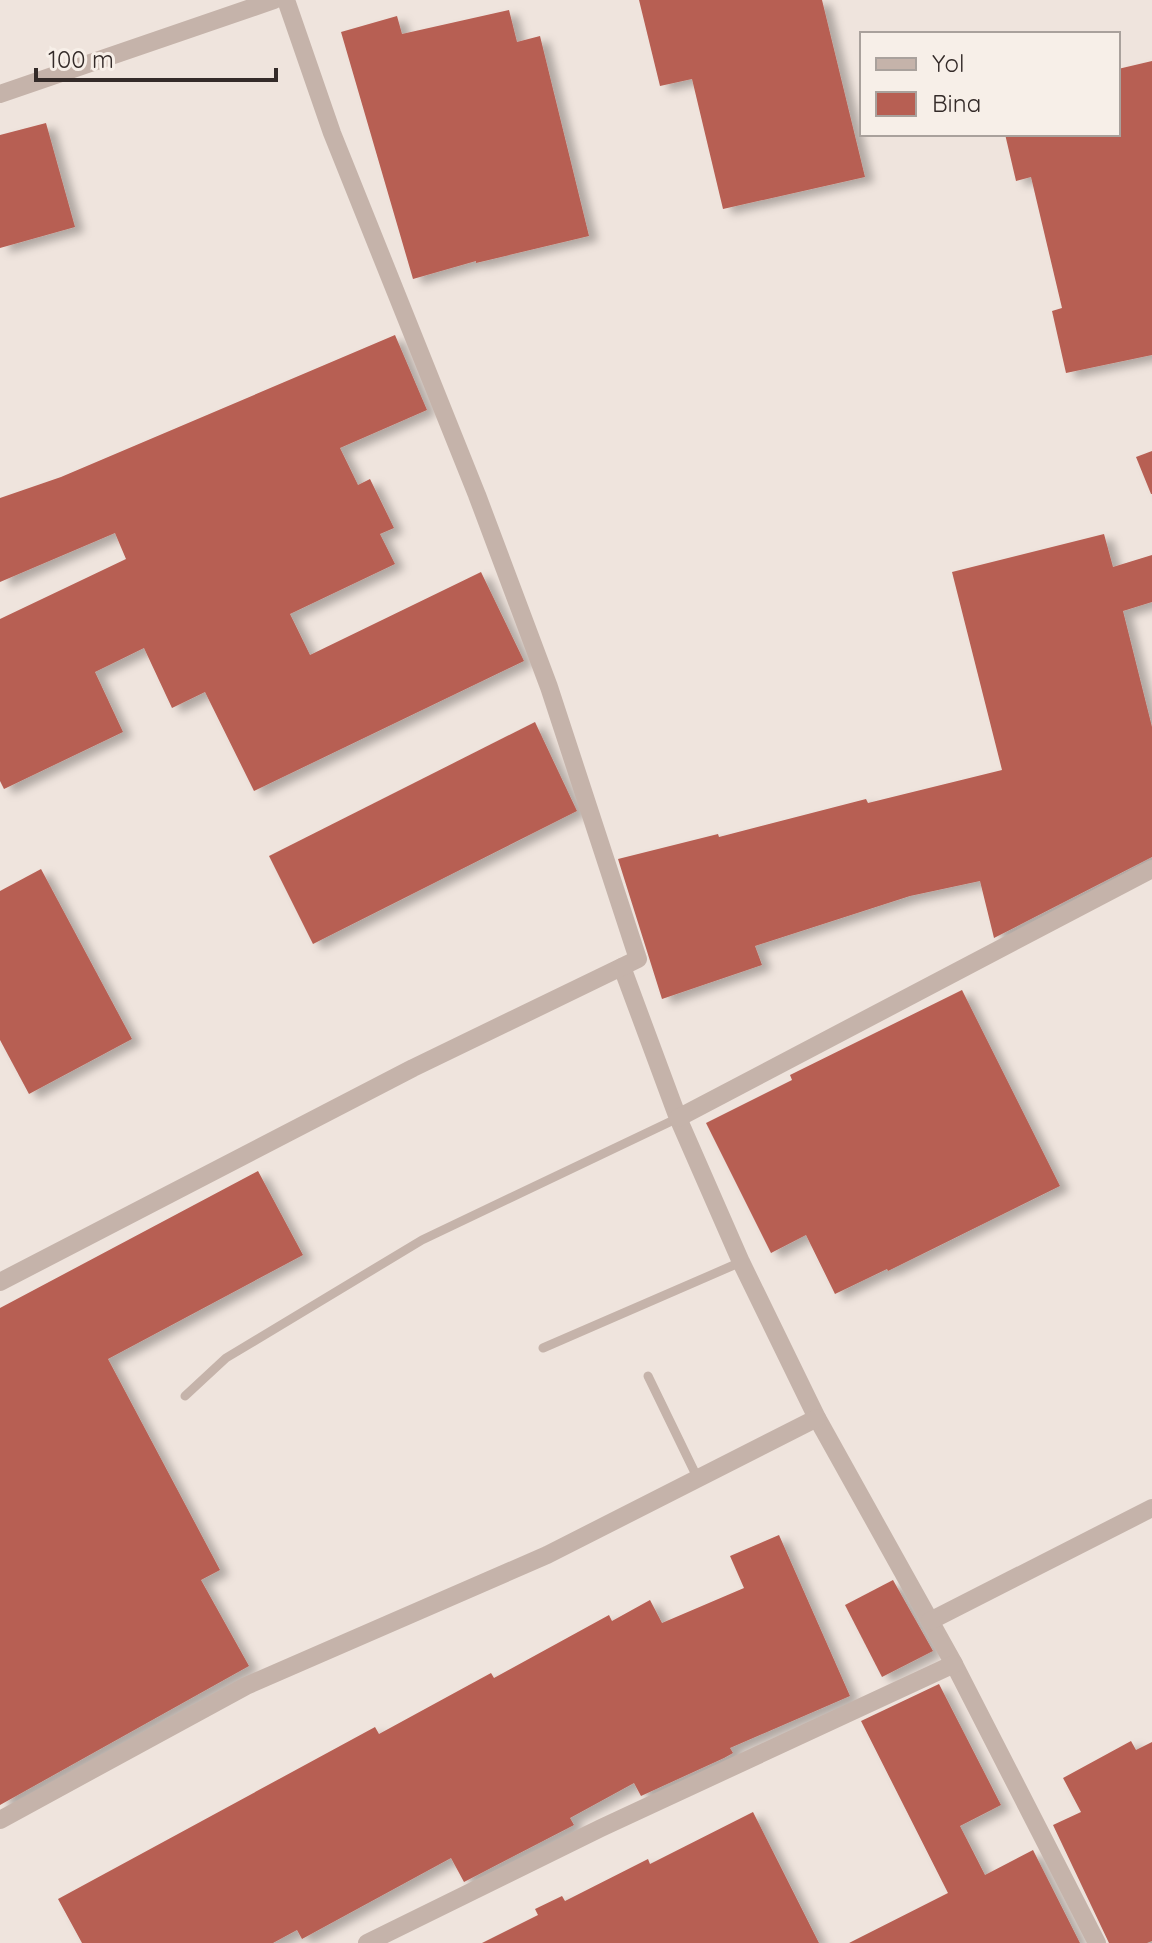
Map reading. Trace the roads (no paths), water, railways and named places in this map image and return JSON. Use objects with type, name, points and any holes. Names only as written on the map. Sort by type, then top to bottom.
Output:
[{"type":"street","points":[[0,94],[274,0]]},
{"type":"street","points":[[0,1282],[413,1068],[638,959],[549,687],[477,495],[332,133],[286,0]]},
{"type":"street","points":[[678,1118],[1152,869]]},
{"type":"street","points":[[622,967],[678,1118],[741,1262],[817,1418],[954,1664],[1097,1943]]},
{"type":"street","points":[[0,1820],[246,1686],[547,1555],[817,1418]]},
{"type":"street","points":[[930,1621],[1152,1508]]},
{"type":"street","points":[[367,1943],[601,1828],[954,1664]]},
{"type":"lane","points":[[185,1396],[226,1358],[422,1240],[678,1118]]},
{"type":"lane","points":[[543,1348],[741,1262]]},
{"type":"lane","points":[[648,1376],[698,1479]]}]
